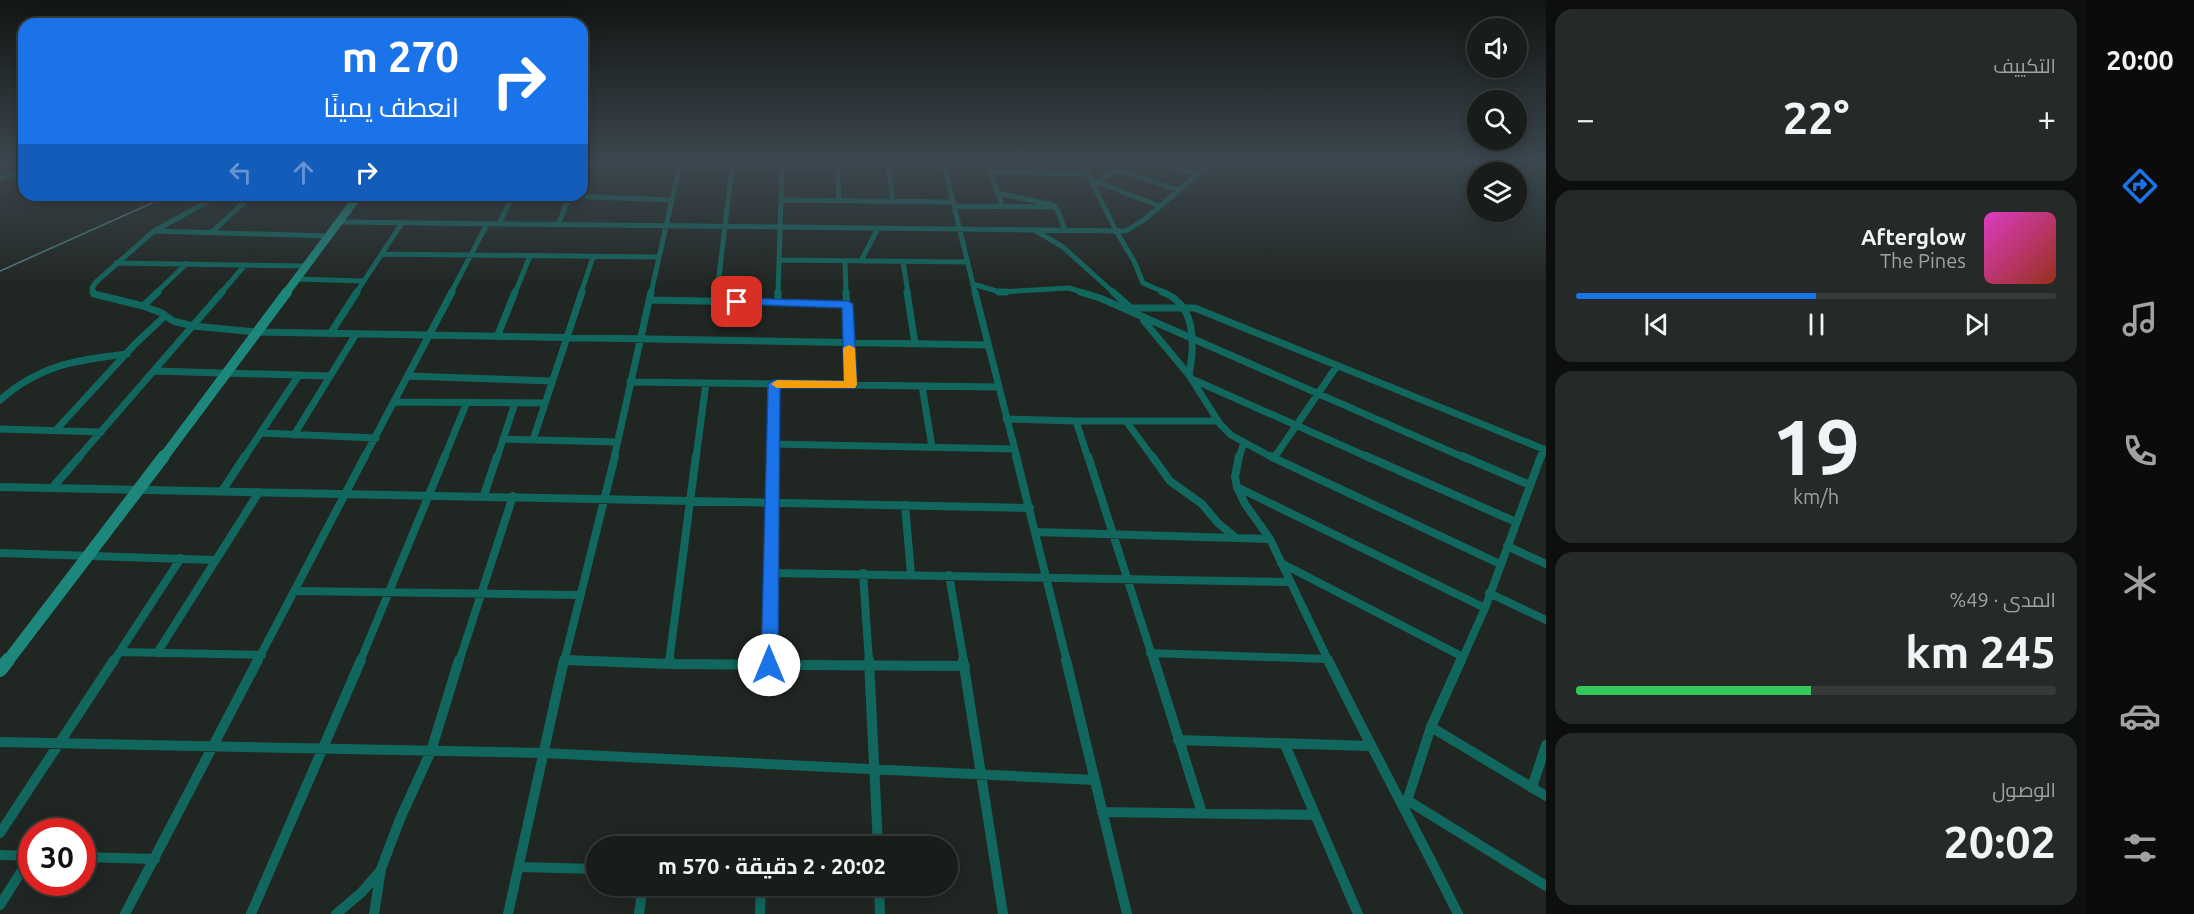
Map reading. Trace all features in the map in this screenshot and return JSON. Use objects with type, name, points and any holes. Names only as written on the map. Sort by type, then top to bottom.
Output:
[{"type":"street","points":[[206,203],[154,231],[96,282],[92,288],[94,294],[144,306],[173,321],[193,326],[256,332],[988,345]]},
{"type":"street","points":[[211,233],[244,203]]},
{"type":"street","points":[[0,670],[139,490],[354,203]]},
{"type":"street","points":[[499,224],[509,203]]},
{"type":"street","points":[[558,225],[566,203]]},
{"type":"street","points":[[508,914],[564,660],[605,499],[671,203]]},
{"type":"street","points":[[716,302],[728,203]]},
{"type":"street","points":[[778,302],[782,203]]},
{"type":"street","points":[[927,203],[1056,207]]},
{"type":"street","points":[[1043,203],[1056,207]]},
{"type":"street","points":[[1104,203],[1143,283],[1175,297],[1185,307],[1191,326],[1191,377]]},
{"type":"street","points":[[1150,203],[1159,206]]},
{"type":"street","points":[[340,222],[1116,231],[1129,229],[1145,219],[1163,203]]},
{"type":"street","points":[[954,204],[1036,532],[1127,914]]},
{"type":"street","points":[[1056,207],[1065,231]]},
{"type":"street","points":[[330,334],[402,223]]},
{"type":"street","points":[[125,914],[156,859],[487,224]]},
{"type":"street","points":[[861,261],[877,230]]},
{"type":"street","points":[[1035,230],[1065,248],[1141,318],[1191,377],[1218,421],[1231,435],[1274,458],[1500,564]]},
{"type":"street","points":[[154,231],[329,236]]},
{"type":"street","points":[[382,254],[659,257]]},
{"type":"street","points":[[497,337],[530,256]]},
{"type":"street","points":[[533,440],[593,257]]},
{"type":"street","points":[[779,260],[968,262]]},
{"type":"street","points":[[845,261],[850,385]]},
{"type":"street","points":[[903,262],[915,344]]},
{"type":"street","points":[[116,263],[306,267]]},
{"type":"street","points":[[144,306],[186,264]]},
{"type":"street","points":[[52,488],[245,265]]},
{"type":"street","points":[[297,279],[364,281]]},
{"type":"street","points":[[973,284],[1000,292],[1072,289],[1121,305],[1141,318],[1530,484]]},
{"type":"street","points":[[650,300],[848,304]]},
{"type":"street","points":[[1131,308],[1185,307],[1200,310],[1545,449],[1485,608],[1431,727],[1406,804]]},
{"type":"street","points":[[56,430],[165,316]]},
{"type":"street","points":[[294,435],[356,334]]},
{"type":"street","points":[[0,400],[22,381],[57,364],[127,354]]},
{"type":"street","points":[[1274,458],[1337,366]]},
{"type":"street","points":[[154,371],[330,376]]},
{"type":"street","points":[[222,491],[299,375]]},
{"type":"street","points":[[408,376],[552,381]]},
{"type":"street","points":[[1191,377],[1516,522]]},
{"type":"street","points":[[630,382],[998,387]]},
{"type":"street","points":[[669,664],[706,383]]},
{"type":"street","points":[[769,665],[774,384]]},
{"type":"street","points":[[922,386],[932,447]]},
{"type":"street","points":[[395,402],[545,403]]},
{"type":"street","points":[[251,914],[324,749],[467,402]]},
{"type":"street","points":[[484,495],[515,403]]},
{"type":"street","points":[[1006,419],[1218,421]]},
{"type":"street","points":[[1076,421],[1129,580],[1202,813]]},
{"type":"street","points":[[1126,421],[1170,481],[1202,504],[1218,523],[1236,538]]},
{"type":"street","points":[[0,429],[101,432]]},
{"type":"street","points":[[261,433],[376,438]]},
{"type":"street","points":[[503,439],[617,442]]},
{"type":"street","points":[[1244,442],[1237,464],[1235,477],[1237,487],[1245,504],[1270,539],[1326,659],[1370,746],[1406,804],[1458,914]]},
{"type":"street","points":[[772,444],[1014,449]]},
{"type":"street","points":[[1237,487],[1485,608]]},
{"type":"street","points":[[1,488],[484,495],[1030,508]]},
{"type":"street","points":[[157,653],[259,492]]},
{"type":"street","points":[[374,914],[381,869],[407,802],[431,752],[480,592],[513,496]]},
{"type":"street","points":[[905,505],[912,574]]},
{"type":"street","points":[[1036,532],[1270,539]]},
{"type":"street","points":[[1507,546],[1546,564]]},
{"type":"street","points":[[0,553],[215,560]]},
{"type":"street","points":[[0,833],[181,558]]},
{"type":"street","points":[[1281,563],[1463,657]]},
{"type":"street","points":[[770,573],[1290,582]]},
{"type":"street","points":[[862,573],[870,666],[878,836]]},
{"type":"street","points":[[949,575],[983,775],[1003,914]]},
{"type":"street","points":[[296,591],[579,595]]},
{"type":"street","points":[[1489,593],[1546,621]]},
{"type":"street","points":[[120,652],[262,655]]},
{"type":"street","points":[[1150,653],[1326,659]]},
{"type":"street","points":[[564,660],[669,664],[965,666]]},
{"type":"street","points":[[1431,727],[1546,796]]},
{"type":"street","points":[[1178,741],[1370,746]]},
{"type":"street","points":[[0,742],[543,753],[1094,780]]},
{"type":"street","points":[[1285,745],[1358,914]]},
{"type":"street","points":[[1532,787],[1546,745]]},
{"type":"street","points":[[1406,804],[1546,886]]},
{"type":"street","points":[[1102,812],[1315,814]]},
{"type":"street","points":[[0,855],[18,856]]},
{"type":"street","points":[[96,857],[156,859]]},
{"type":"street","points":[[519,867],[586,869]]},
{"type":"street","points":[[336,914],[361,893],[381,869]]},
{"type":"street","points":[[0,905],[18,877]]},
{"type":"street","points":[[639,914],[641,896]]},
{"type":"street","points":[[760,914],[761,896]]},
{"type":"street","points":[[879,896],[880,914]]},
{"type":"waterway","points":[[0,271],[153,203]]},
{"type":"slow traffic","points":[[777,384],[850,385],[849,348]]},
{"type":"route","points":[[737,302],[848,304],[850,385],[774,384],[769,665]]}]
